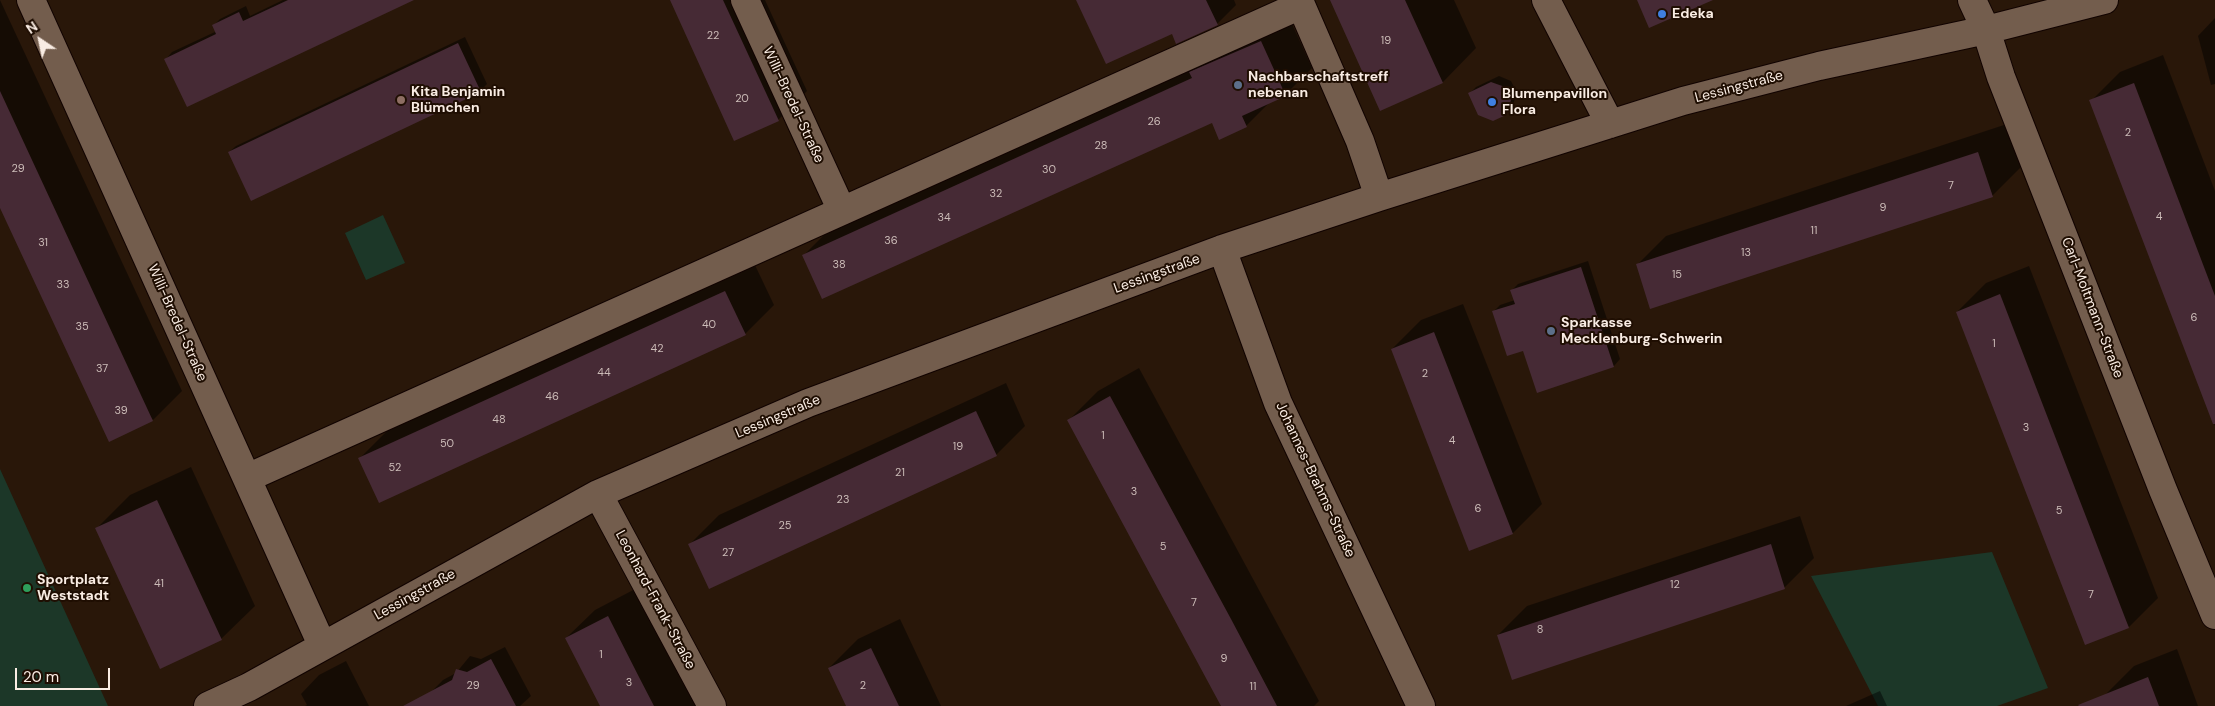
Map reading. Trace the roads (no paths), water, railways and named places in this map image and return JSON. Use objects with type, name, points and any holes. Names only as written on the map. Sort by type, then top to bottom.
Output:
[{"type":"street","name":"Willi-Bredel-Straße","points":[[31,0],[322,645]]},
{"type":"street","name":"Willi-Bredel-Straße","points":[[745,0],[842,211]]},
{"type":"street","points":[[1546,0],[1610,124]]},
{"type":"street","name":"Carl-Moltmann-Straße","points":[[1972,0],[1986,30],[2001,77],[2163,490],[2215,615]]},
{"type":"street","name":"Lessingstraße","points":[[208,706],[249,687],[598,494],[808,404],[1222,249],[1379,197],[1684,101],[1819,66],[1986,30],[2104,0]]},
{"type":"street","points":[[247,478],[1300,3],[1360,141],[1379,197]]},
{"type":"street","name":"Johannes-Brahms-Straße","points":[[1222,249],[1278,404],[1421,706]]},
{"type":"street","name":"Leonhard-Frank-Straße","points":[[598,494],[712,706]]},
{"type":"place","name":"Edeka","points":[[1662,14]]},
{"type":"place","name":"Nachbarschaftstreff nebenan","points":[[1238,85]]},
{"type":"place","name":"Kita Benjamin Blümchen","points":[[401,100]]},
{"type":"place","name":"Blumenpavillon Flora","points":[[1492,102]]},
{"type":"place","name":"Sparkasse Mecklenburg-Schwerin","points":[[1551,331]]},
{"type":"place","name":"Sportplatz Weststadt","points":[[27,588]]}]
